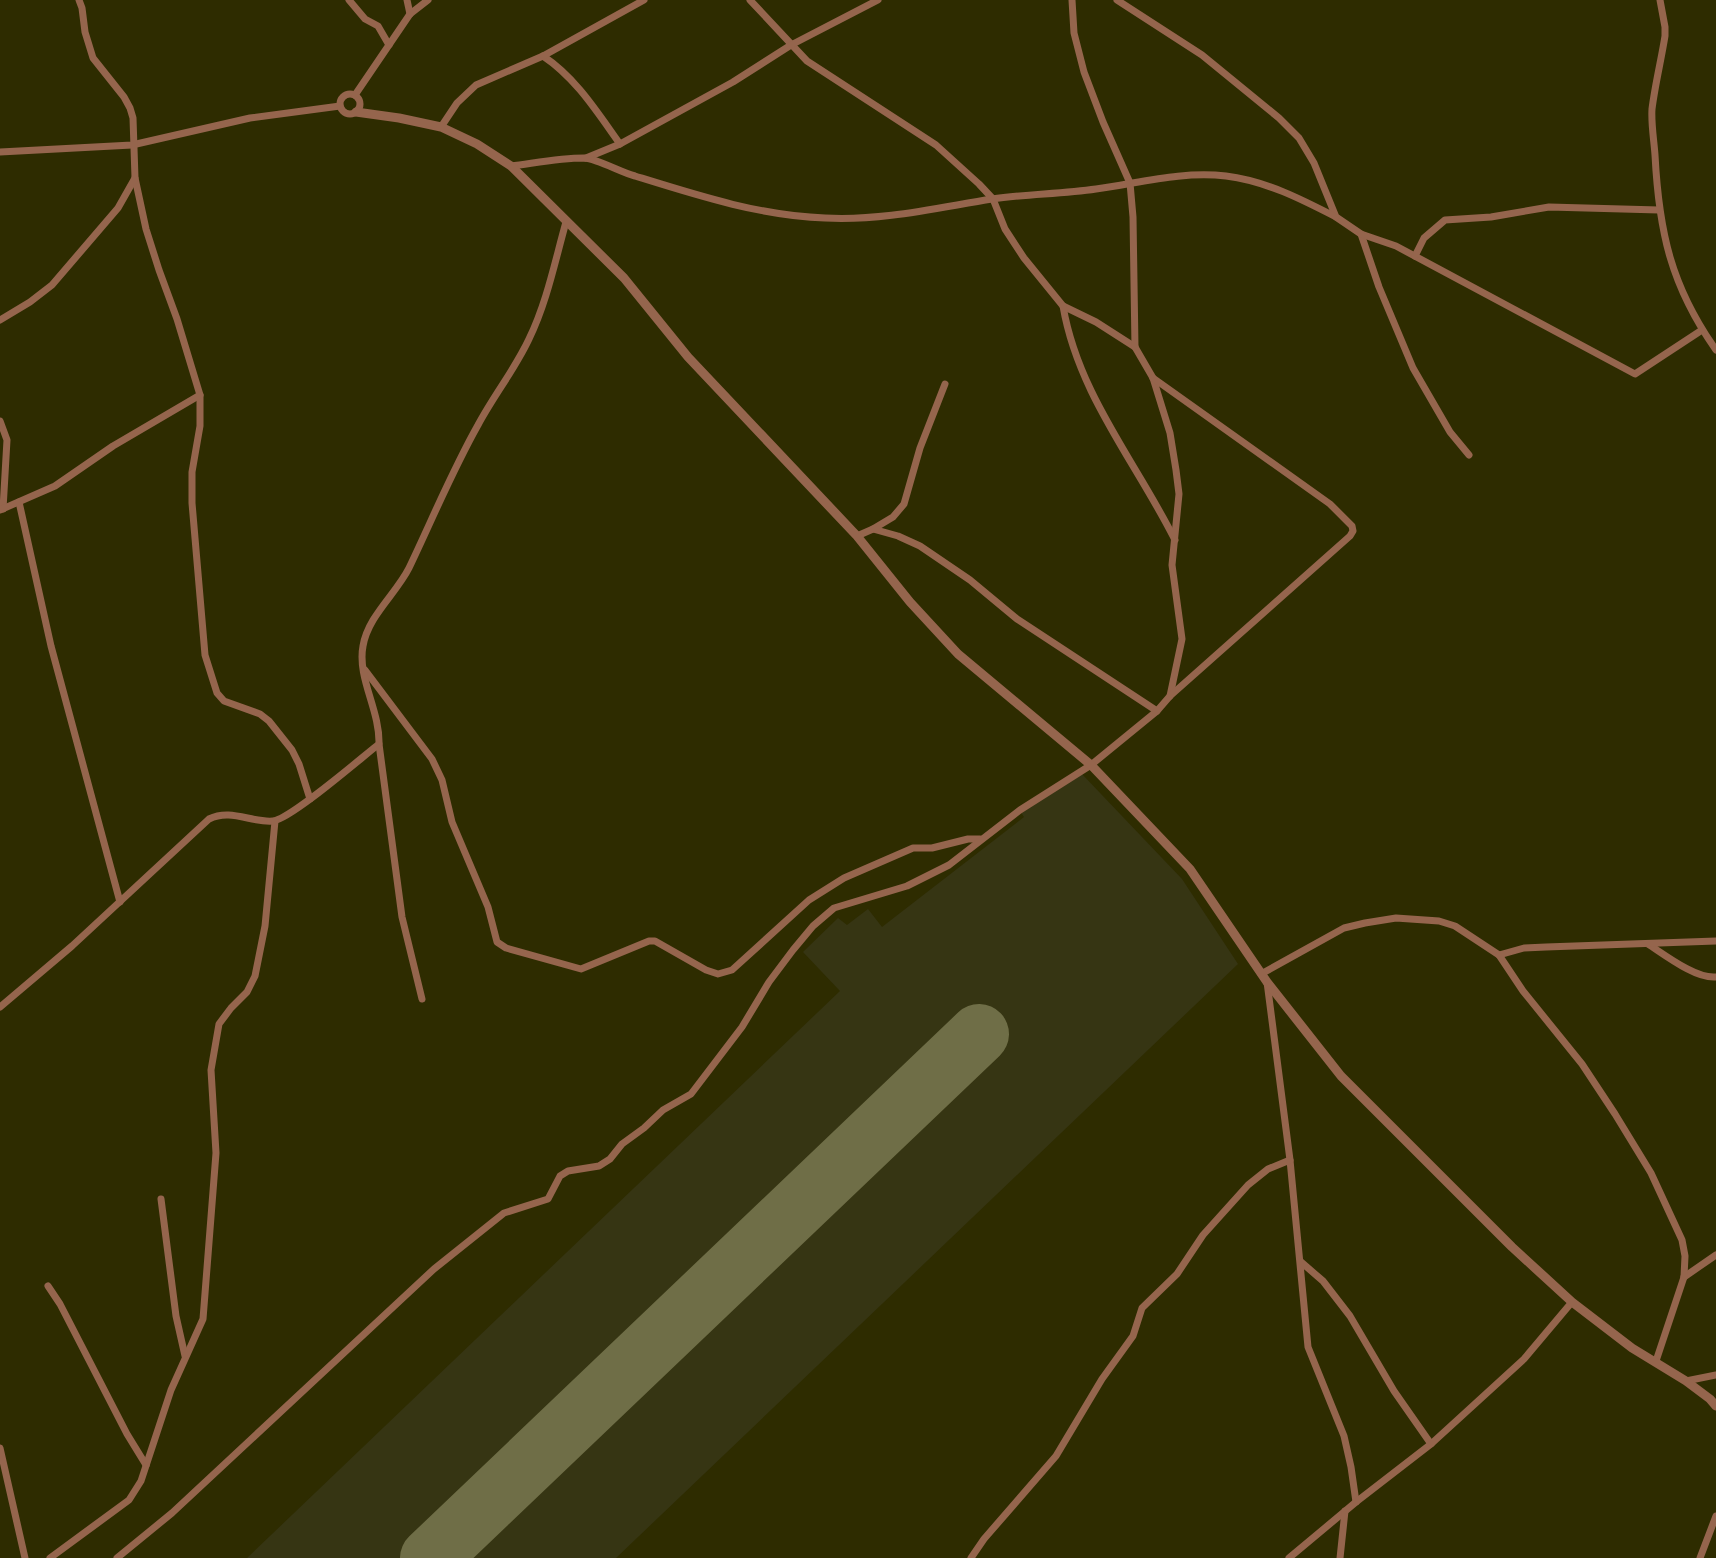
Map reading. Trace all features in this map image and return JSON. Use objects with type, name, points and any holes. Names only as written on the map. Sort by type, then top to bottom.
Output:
[{"type":"street","points":[[79,0],[93,58],[130,108],[133,118],[132,145],[135,178],[159,270],[177,319],[200,395],[200,426],[192,472],[192,503],[205,655],[217,693],[224,701],[260,714],[269,721],[292,750],[310,799]]},
{"type":"street","points":[[348,0],[365,19],[378,26],[389,45]]},
{"type":"street","points":[[407,0],[410,14]]},
{"type":"street","points":[[355,95],[410,14],[428,0]]},
{"type":"street","points":[[441,127],[457,103],[476,85],[543,56],[644,0]]},
{"type":"street","points":[[750,0],[807,61],[936,145],[979,184],[993,199],[1005,230],[1024,258],[1063,306],[1096,321],[1135,347],[1154,378],[1170,433],[1179,494],[1172,565],[1182,639],[1170,696]]},
{"type":"street","points":[[511,166],[549,160],[586,158],[620,144],[733,82],[791,45],[878,0]]},
{"type":"street","points":[[1072,0],[1074,33],[1084,72],[1130,183],[1133,217],[1135,347]]},
{"type":"street","points":[[1117,0],[1202,55],[1279,118],[1299,138],[1314,163],[1336,217]]},
{"type":"street","points":[[1660,0],[1665,36],[1652,111],[1659,210],[1665,244],[1682,295],[1716,350]]},
{"type":"street","points":[[543,56],[560,67],[577,86],[620,144]]},
{"type":"street","points":[[340,106],[344,95],[355,95]]},
{"type":"street","points":[[355,95],[360,102],[356,112]]},
{"type":"street","points":[[0,152],[132,145],[250,118],[340,106]]},
{"type":"street","points":[[340,106],[348,114],[356,112],[399,118],[441,127],[477,144],[511,166],[624,278],[687,357],[857,536],[910,602],[958,654],[1090,765],[1190,869],[1264,978],[1341,1076],[1512,1247],[1572,1302],[1632,1348],[1686,1381],[1716,1406]]},
{"type":"street","points":[[586,158],[633,176],[722,202],[779,213],[823,218],[869,218],[934,210],[993,199],[1097,189],[1174,176],[1204,174],[1230,177],[1282,190],[1336,217],[1361,234],[1396,246],[1635,374],[1702,330]]},
{"type":"street","points":[[0,320],[30,302],[52,285],[118,208],[135,178]]},
{"type":"street","points":[[1415,256],[1424,238],[1445,220],[1491,217],[1550,207],[1659,210]]},
{"type":"street","points":[[422,999],[402,917],[379,744],[379,723],[362,666],[363,646],[367,633],[408,571],[443,490],[529,340],[546,295],[566,222]]},
{"type":"street","points":[[1361,234],[1379,287],[1413,368],[1449,432],[1469,455]]},
{"type":"street","points":[[1063,306],[1067,330],[1078,366],[1103,415],[1156,502],[1175,540]]},
{"type":"street","points":[[117,1558],[172,1514],[434,1269],[504,1214],[548,1199],[560,1176],[568,1170],[588,1168],[604,1162],[663,1110],[691,1094],[742,1027],[769,982],[793,950],[813,926],[834,908],[907,886],[949,865],[980,839],[1090,765],[1157,711],[1170,696],[1350,536],[1353,531],[1349,523],[1330,504],[1154,378]]},
{"type":"street","points":[[857,536],[873,530],[893,517],[904,504],[920,448],[945,384]]},
{"type":"street","points":[[0,421],[7,440],[1,509],[55,486],[113,446],[200,395]]},
{"type":"street","points":[[19,502],[51,646],[120,902]]},
{"type":"street","points":[[873,530],[898,536],[920,546],[970,580],[1025,625],[1157,711]]},
{"type":"street","points":[[362,666],[432,759],[442,780],[452,822],[488,907],[497,942],[506,948],[575,969],[593,966],[649,941],[654,941],[706,970],[718,974],[732,970],[809,900],[844,878],[913,848],[932,848],[968,839],[980,839]]},
{"type":"street","points":[[0,1007],[72,946],[209,819],[223,814],[235,814],[275,821],[310,799],[379,744]]},
{"type":"street","points":[[50,1558],[129,1500],[141,1481],[162,1415],[185,1356],[203,1319],[216,1154],[211,1070],[219,1024],[247,992],[255,976],[265,926],[275,821]]},
{"type":"street","points":[[1264,978],[1344,928],[1396,918],[1439,921],[1455,926],[1499,955],[1522,991],[1582,1064],[1651,1173],[1682,1240],[1685,1257],[1684,1277],[1656,1361]]},
{"type":"street","points":[[1499,955],[1524,948],[1716,941]]},
{"type":"street","points":[[1646,943],[1690,970],[1711,978],[1716,977]]},
{"type":"street","points":[[1264,978],[1290,1160],[1308,1347],[1344,1436],[1356,1502]]},
{"type":"street","points":[[971,1558],[984,1539],[1056,1456],[1102,1379],[1133,1336],[1142,1308],[1177,1274],[1203,1235],[1248,1185],[1268,1169],[1290,1160]]},
{"type":"street","points":[[162,1199],[177,1316],[185,1356]]},
{"type":"street","points":[[1684,1277],[1716,1255]]},
{"type":"street","points":[[1301,1262],[1323,1281],[1350,1316],[1394,1391],[1431,1444]]},
{"type":"street","points":[[48,1286],[60,1304],[127,1434],[146,1465]]},
{"type":"street","points":[[1289,1558],[1431,1444],[1524,1359],[1572,1302]]},
{"type":"street","points":[[1686,1381],[1716,1375]]},
{"type":"street","points":[[0,1449],[25,1558]]},
{"type":"street","points":[[1340,1558],[1345,1511]]},
{"type":"street","points":[[1700,1558],[1716,1516]]},
{"type":"shaded area","points":[[1081,773],[1182,879],[1238,964],[616,1558],[247,1558],[840,991],[803,952],[838,918],[847,925],[868,909],[882,927],[1024,817],[1020,811]]},
{"type":"runway","points":[[430,1558],[979,1034]]}]
